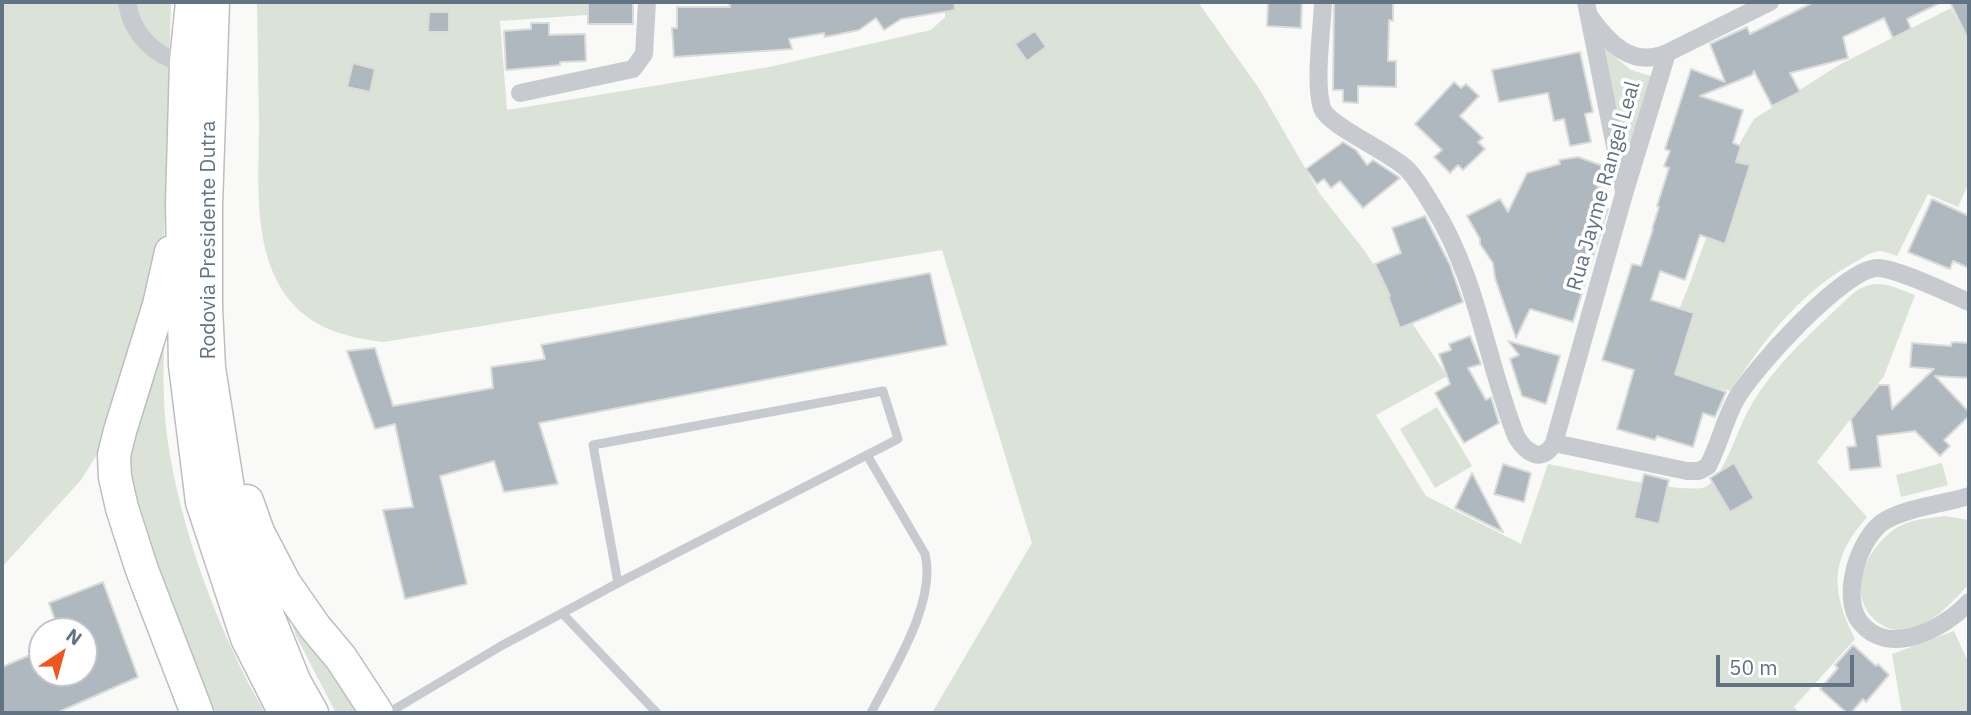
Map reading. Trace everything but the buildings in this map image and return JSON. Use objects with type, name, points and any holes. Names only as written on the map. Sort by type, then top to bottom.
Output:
[{"type":"highway","name":"Rodovia Presidente Dutra","points":[[192,2],[186,62],[183,206],[185,365],[202,502],[247,638],[285,713]]},
{"type":"highway","name":"Rodovia Presidente Dutra","points":[[213,2],[206,205],[209,368],[229,495],[244,559],[285,661],[312,713]]},
{"type":"highway","points":[[183,206],[159,305],[114,455],[115,477],[122,509],[142,570],[197,713]]},
{"type":"highway","points":[[218,423],[258,531],[285,584],[341,658],[377,713]]},
{"type":"street","points":[[127,2],[142,38],[167,57],[186,62]]},
{"type":"street","points":[[520,93],[634,69],[644,54],[647,2]]},
{"type":"street","points":[[1323,2],[1319,84],[1322,109],[1329,120],[1385,151],[1408,170],[1425,194],[1452,238],[1465,268],[1516,436],[1522,446],[1535,454],[1546,454],[1554,443],[1687,471],[1699,471],[1708,466],[1736,399],[1756,370],[1780,342],[1855,276],[1870,269],[1885,269],[1969,302]]},
{"type":"street","points":[[1587,8],[1605,35],[1633,57],[1647,60],[1667,53],[1770,2]]},
{"type":"street","points":[[1587,8],[1624,194]]},
{"type":"street","name":"Rua Jayme Rangel Leal","points":[[1554,443],[1667,53]]},
{"type":"street","points":[[1961,499],[1902,514],[1878,526],[1860,554],[1853,579],[1853,603],[1856,616],[1867,629],[1876,634],[1896,638],[1933,629],[1952,618],[1969,602]]},
{"type":"lane","points":[[388,713],[562,613],[898,439],[883,391],[593,445],[618,583]]},
{"type":"lane","points":[[867,455],[925,554],[928,572],[925,599],[871,713]]},
{"type":"lane","points":[[562,613],[657,713]]},
{"type":"shaded area","points":[[2,2],[171,2],[164,242],[103,445],[81,480],[2,567]]},
{"type":"shaded area","points":[[257,2],[614,2],[614,13],[500,21],[507,110],[769,67],[931,30],[945,17],[945,2],[1198,2],[1260,90],[1320,194],[1364,250],[1447,376],[1376,415],[1426,496],[1521,544],[1548,464],[1654,485],[1694,489],[1705,487],[1718,474],[1749,409],[1771,377],[1796,348],[1852,294],[1868,285],[1883,284],[1915,295],[1884,376],[1817,462],[1867,517],[1846,547],[1838,575],[1841,605],[1855,639],[1794,707],[1800,713],[932,713],[1032,543],[942,250],[384,342],[334,331],[312,320],[293,304],[279,285],[264,242],[259,194]]},
{"type":"shaded area","points":[[1951,8],[1963,30],[1969,28],[1969,182],[1958,207],[1928,194],[1897,256],[1881,251],[1871,253],[1819,286],[1801,301],[1770,335],[1731,391],[1653,374],[1691,280],[1741,141],[1754,119],[1839,65]]},
{"type":"shaded area","points":[[1602,46],[1631,70],[1654,77],[1623,169]]},
{"type":"shaded area","points":[[164,323],[165,422],[181,507],[203,579],[217,614],[265,713],[216,713],[198,680],[156,575],[124,463]]},
{"type":"shaded area","points":[[1437,407],[1472,466],[1435,488],[1400,429]]},
{"type":"shaded area","points":[[1942,463],[1948,485],[1901,497],[1896,475]]},
{"type":"shaded area","points":[[1945,516],[1969,520],[1969,584],[1940,613],[1923,624],[1900,630],[1881,624],[1865,607],[1861,594],[1861,581],[1871,554],[1890,532],[1902,525]]},
{"type":"shaded area","points":[[281,591],[363,713],[336,713],[296,636]]},
{"type":"shaded area","points":[[1954,631],[1969,664],[1969,713],[1902,713],[1892,654]]}]
